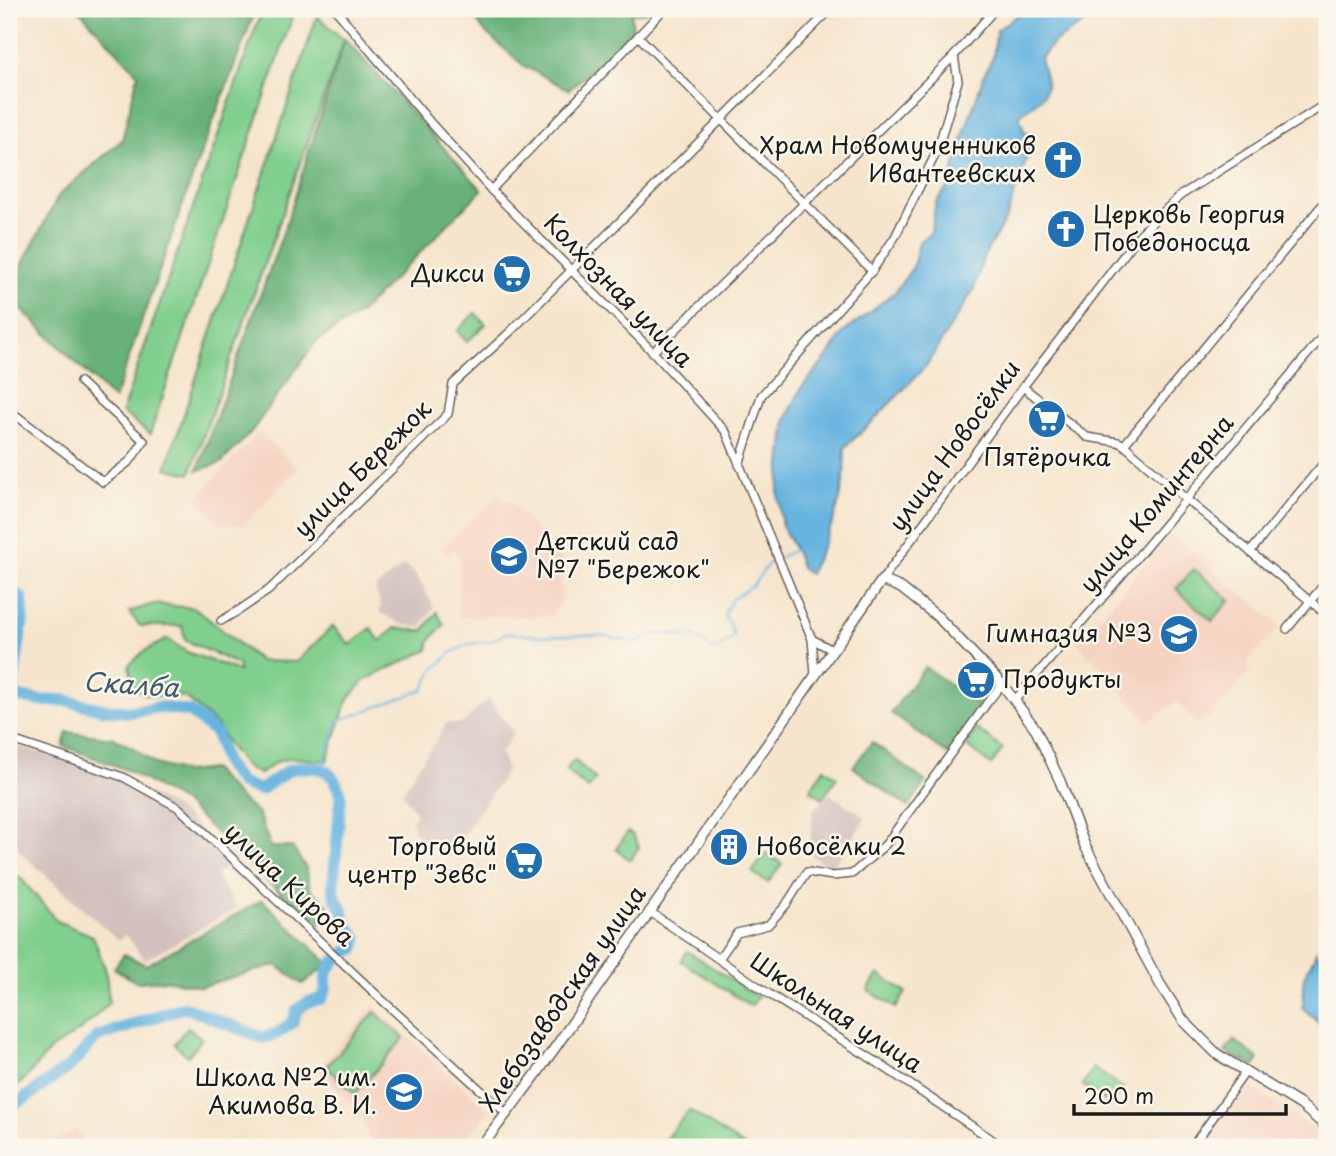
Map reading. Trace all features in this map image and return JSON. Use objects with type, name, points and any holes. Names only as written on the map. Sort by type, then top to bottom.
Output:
[{"type":"main road","points":[[882,580],[907,592],[939,617],[1002,684],[1035,728],[1060,781],[1085,846],[1182,1020],[1217,1054],[1301,1105],[1327,1127]]},
{"type":"main road","name":"улица Новосёлки","points":[[676,873],[882,580]]},
{"type":"main road","name":"Хлебозаводская улица","points":[[481,1147],[676,873]]},
{"type":"street","name":"Колхозная улица","points":[[335,9],[491,190],[653,352],[726,432],[812,639],[815,674]]},
{"type":"street","points":[[491,190],[664,9]]},
{"type":"street","name":"улица Бережок","points":[[221,621],[269,590],[448,414],[453,384],[572,271],[831,9]]},
{"type":"street","points":[[653,352],[954,56],[995,9]]},
{"type":"street","points":[[638,36],[872,271]]},
{"type":"street","points":[[739,465],[761,396],[872,271],[895,237],[937,151],[958,81],[954,56]]},
{"type":"street","name":"улица Новосёлки","points":[[882,580],[1140,233],[1181,195],[1327,103]]},
{"type":"street","points":[[1124,445],[1327,199]]},
{"type":"street","name":"улица Коминтерна","points":[[1014,700],[1327,331]]},
{"type":"street","points":[[9,410],[103,482],[130,461],[144,441],[80,382]]},
{"type":"street","points":[[1023,387],[1087,437],[1124,445],[1327,615]]},
{"type":"street","points":[[1250,552],[1327,458]]},
{"type":"street","points":[[1287,629],[1327,582]]},
{"type":"street","points":[[812,639],[832,650]]},
{"type":"street","points":[[719,959],[737,933],[768,925],[786,905],[807,872],[833,876],[852,873],[886,844],[1002,684]]},
{"type":"street","name":"улица Кирова","points":[[9,740],[123,777],[179,808],[507,1114]]},
{"type":"street","name":"Школьная улица","points":[[649,911],[1003,1147]]},
{"type":"street","points":[[1192,1147],[1246,1071]]},
{"type":"shaded area","points":[[259,432],[298,468],[243,525],[221,525],[195,499]]},
{"type":"shaded area","name":"Детский сад №7 \"Бережок\"","points":[[499,494],[506,501],[510,500],[562,558],[561,604],[549,617],[458,617],[460,558],[453,550],[447,555],[440,549]]},
{"type":"shaded area","name":"Гимназия №3","points":[[1171,534],[1281,627],[1249,659],[1248,668],[1251,670],[1210,719],[1206,716],[1197,725],[1177,701],[1149,723],[1076,641],[1093,626]]},
{"type":"shaded area","points":[[404,565],[416,575],[434,607],[421,627],[403,625],[379,612],[381,606],[375,588]]},
{"type":"shaded area","points":[[489,698],[513,733],[500,753],[507,770],[449,857],[414,833],[412,820],[416,814],[402,792],[447,723],[461,724]]},
{"type":"shaded area","points":[[9,743],[120,778],[177,809],[236,862],[215,875],[237,908],[145,960],[126,935],[118,940],[9,842]]},
{"type":"shaded area","points":[[830,794],[866,818],[831,869],[809,853],[813,811]]},
{"type":"shaded area","name":"Школа №2 им. Акимова В. И.","points":[[374,1006],[489,1111],[459,1147],[371,1147],[362,1117],[319,1067]]},
{"type":"shaded area","points":[[1245,1082],[1321,1134],[1320,1147],[1197,1147]]},
{"type":"shaded area","points":[[77,1129],[86,1147],[43,1147]]},
{"type":"green space","points":[[78,9],[256,9],[198,161],[114,400],[9,297],[9,290],[59,195],[122,140],[138,74]]},
{"type":"green space","points":[[262,9],[295,9],[150,434],[122,412]]},
{"type":"green space","points":[[469,9],[649,9],[646,12],[631,13],[633,30],[569,90],[524,66],[484,31]]},
{"type":"green space","points":[[317,16],[344,40],[190,474],[166,468]]},
{"type":"green space","points":[[345,39],[482,190],[359,314],[316,342],[251,432],[221,463],[197,471],[285,227]]},
{"type":"green space","points":[[475,313],[486,324],[467,342],[457,331]]},
{"type":"green space","points":[[1194,569],[1230,600],[1212,621],[1176,589]]},
{"type":"green space","points":[[153,604],[195,608],[260,661],[296,662],[333,626],[350,645],[371,628],[380,641],[395,628],[423,631],[437,612],[444,625],[430,640],[428,650],[365,680],[347,701],[327,761],[292,758],[276,762],[260,774],[244,766],[218,726],[185,697],[146,695],[133,687],[129,665],[143,652],[167,639],[187,652],[239,671],[239,665],[185,640],[182,626],[140,626],[129,612]]},
{"type":"green space","points":[[925,667],[982,707],[947,754],[891,713]]},
{"type":"green space","points":[[977,729],[1003,749],[991,765],[965,745]]},
{"type":"green space","points":[[67,732],[113,738],[132,747],[155,764],[185,772],[212,769],[258,814],[271,847],[292,847],[306,868],[310,889],[328,905],[318,928],[184,803],[127,770],[63,746]]},
{"type":"green space","points":[[872,742],[926,782],[908,807],[853,767]]},
{"type":"green space","points":[[574,760],[596,779],[588,789],[566,770]]},
{"type":"green space","points":[[824,768],[837,777],[823,798],[810,790]]},
{"type":"green space","points":[[628,832],[633,835],[639,847],[630,860],[616,849]]},
{"type":"green space","points":[[766,853],[782,864],[768,883],[752,872]]},
{"type":"green space","points":[[19,876],[57,921],[93,936],[106,971],[109,1003],[81,1030],[51,1049],[23,1081],[9,1092],[9,884]]},
{"type":"green space","points":[[262,900],[329,964],[302,984],[276,965],[200,987],[168,980],[136,982],[114,968],[124,954],[146,965]]},
{"type":"green space","points":[[687,951],[758,997],[751,1006],[681,961]]},
{"type":"green space","points":[[878,974],[906,992],[896,1008],[868,990]]},
{"type":"green space","points":[[375,1012],[404,1038],[355,1094],[326,1067]]},
{"type":"green space","points":[[188,1027],[202,1039],[188,1056],[174,1044]]},
{"type":"green space","points":[[1234,1040],[1259,1059],[1255,1067],[1225,1052]]},
{"type":"green space","points":[[1093,1068],[1123,1088],[1111,1105],[1082,1085]]},
{"type":"green space","points":[[689,1110],[745,1147],[659,1147]]},
{"type":"water","points":[[1039,9],[1107,9],[1053,43],[1040,59],[1047,85],[1043,96],[1019,116],[1024,131],[1034,137],[1007,216],[983,258],[974,289],[926,366],[845,447],[844,475],[836,513],[809,574],[801,568],[782,526],[778,493],[786,419],[802,387],[830,354],[843,333],[895,292],[913,267],[919,242],[931,233],[936,202],[949,186],[964,133],[993,57],[997,30],[1023,11],[1039,12]]},
{"type":"water","points":[[1316,951],[1322,961],[1327,961],[1327,1030],[1302,1007],[1303,980]]},
{"type":"waterway","points":[[780,557],[797,549]]},
{"type":"waterway","points":[[326,771],[325,758],[338,721],[423,690],[433,671],[451,653],[469,644],[491,641],[506,633],[542,636],[599,635],[635,642],[656,634],[691,635],[716,650],[735,636],[724,614],[732,599],[753,585],[768,564],[775,560]]},
{"type":"waterway","name":"Скалба","points":[[9,590],[22,598],[23,618],[13,684],[14,696],[41,701],[64,700],[128,712],[160,707],[190,712],[216,733],[225,763],[241,784],[260,790],[289,770],[301,767],[326,771],[334,779],[341,794],[333,888],[343,910],[344,921],[357,939],[354,949],[333,963],[326,977],[325,991],[321,999],[308,1002],[297,1010],[293,1022],[278,1033],[263,1038],[184,1007],[97,1037],[69,1067],[9,1107]]},
{"type":"place","name":"Храм Новомученников Ивантеевских","points":[[1063,160]]},
{"type":"place","name":"Церковь Георгия Победоносца","points":[[1066,229]]},
{"type":"place","name":"Дикси","points":[[512,274]]},
{"type":"place","name":"Пятёрочка","points":[[1047,419]]},
{"type":"place","name":"Детский сад №7 \"Бережок\"","points":[[509,556]]},
{"type":"place","name":"Гимназия №3","points":[[1179,634]]},
{"type":"place","name":"Продукты","points":[[976,680]]},
{"type":"place","name":"Новосёлки 2","points":[[729,847]]},
{"type":"place","name":"Торговый центр \"Зевс\"","points":[[524,861]]},
{"type":"place","name":"Школа №2 им. Акимова В. И.","points":[[404,1092]]}]
